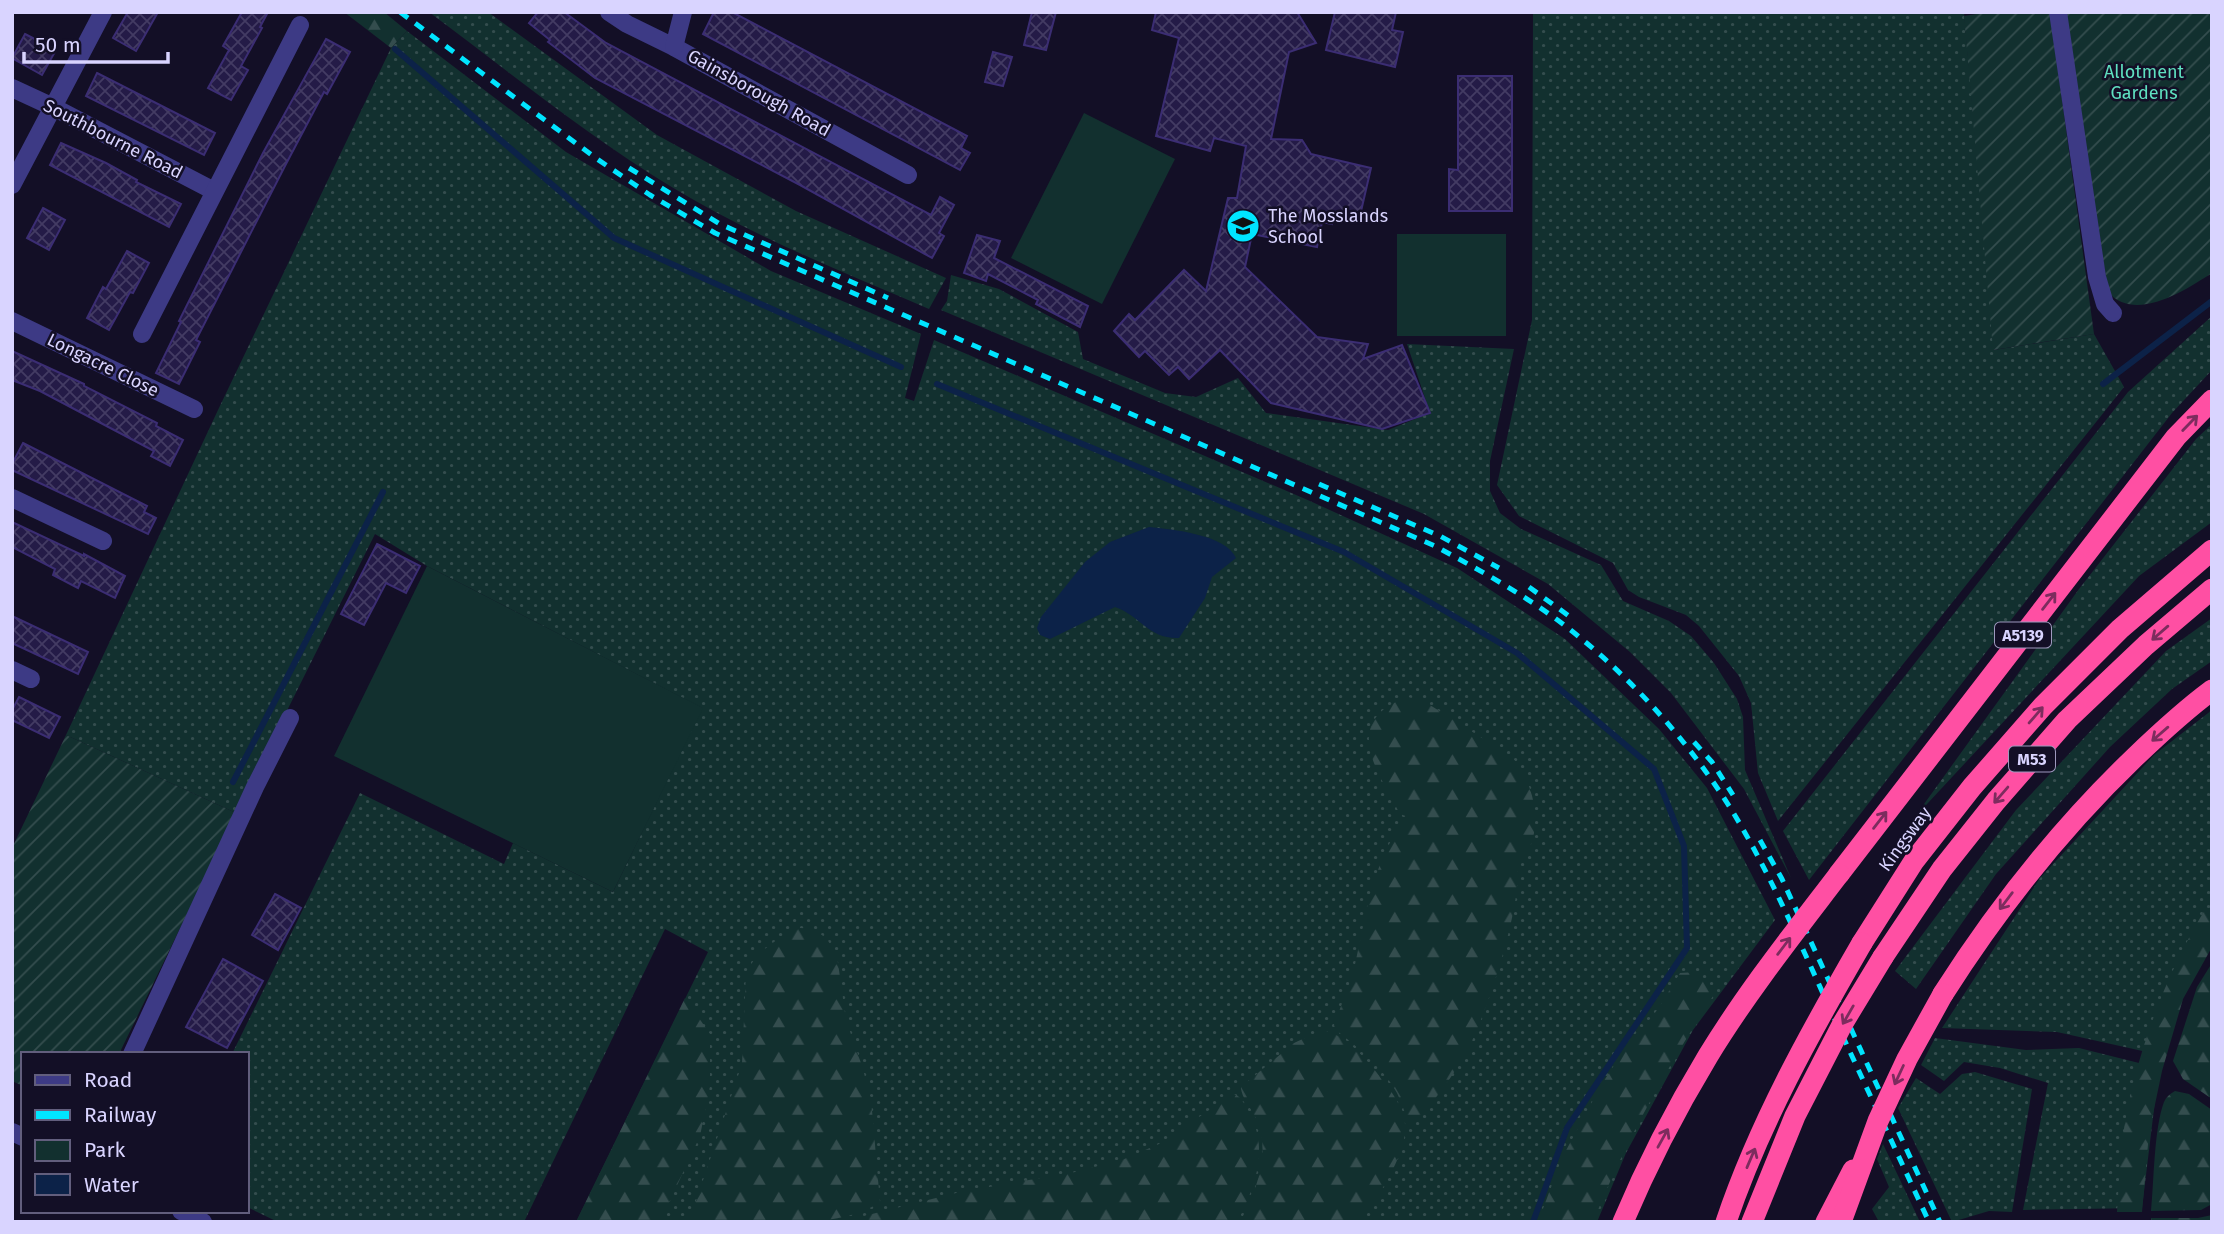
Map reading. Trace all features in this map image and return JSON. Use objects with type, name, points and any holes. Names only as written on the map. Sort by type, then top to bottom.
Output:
[{"type":"highway","name":"A5139","points":[[1623,1222],[1645,1171],[1708,1056],[1770,965],[2176,437],[2212,400]]},
{"type":"highway","name":"Kingsway","points":[[1726,1222],[1776,1101],[1818,1019],[1914,861],[1972,787],[2043,706],[2120,629],[2212,550]]},
{"type":"highway","name":"M53","points":[[1752,1222],[1795,1116],[1843,1024],[1883,957],[1950,859],[1996,801],[2067,720],[2146,645],[2212,589]]},
{"type":"highway","points":[[1826,1222],[1907,1059],[1979,937],[2034,864],[2088,802],[2148,744],[2212,690]]},
{"type":"highway","points":[[1841,1222],[1878,1121]]},
{"type":"highway","points":[[1631,1222],[1645,1171]]},
{"type":"street","points":[[12,185],[103,12]]},
{"type":"street","name":"Gainsborough Road","points":[[609,12],[908,175]]},
{"type":"street","points":[[674,47],[683,12]]},
{"type":"street","points":[[2058,12],[2097,278],[2105,304],[2113,313]]},
{"type":"street","points":[[142,334],[300,25]]},
{"type":"street","name":"Southbourne Road","points":[[12,88],[214,191]]},
{"type":"street","name":"Longacre Close","points":[[12,321],[194,409]]},
{"type":"street","points":[[12,498],[103,541]]},
{"type":"street","points":[[12,670],[32,679]]},
{"type":"street","points":[[133,1052],[255,787],[290,718]]},
{"type":"street","points":[[185,1213],[203,1222]]},
{"type":"green space","points":[[344,12],[384,12],[407,31],[391,48]]},
{"type":"green space","points":[[429,12],[488,12],[657,135],[796,211],[946,278],[929,309],[765,237],[670,186],[578,124]]},
{"type":"green space","points":[[1533,12],[1964,12],[1994,350],[2094,334],[2124,387],[1778,821],[1758,773],[1751,703],[1739,676],[1699,626],[1686,615],[1628,590],[1613,563],[1519,516],[1497,485],[1532,320]]},
{"type":"green space","name":"Allotment Gardens","points":[[1989,12],[2050,12],[2094,334],[1993,350],[1964,16]]},
{"type":"green space","name":"Allotment Gardens","points":[[2065,12],[2212,12],[2212,273],[2160,301],[2132,305],[2119,301],[2108,292]]},
{"type":"green space","points":[[407,31],[566,152],[771,271],[921,334],[905,398],[914,401],[934,340],[1310,501],[1457,568],[1565,639],[1659,729],[1707,788],[1775,920],[1693,1030],[1626,1153],[1597,1222],[576,1222],[708,952],[665,929],[524,1222],[278,1222],[248,1207],[248,1052],[233,1052],[360,793],[504,864],[513,843],[613,892],[702,708],[427,566],[375,534],[236,813],[66,735],[391,48]]},
{"type":"green space","points":[[1084,113],[1175,159],[1102,304],[1011,258]]},
{"type":"green space","points":[[1397,234],[1506,234],[1506,336],[1397,336]]},
{"type":"green space","points":[[951,275],[999,289],[1078,332],[1083,359],[1165,393],[1196,397],[1238,378],[1266,413],[1388,430],[1430,413],[1407,344],[1514,349],[1490,461],[1490,491],[1500,513],[1521,529],[1601,565],[1623,601],[1669,621],[1691,636],[1714,663],[1737,699],[1743,717],[1745,770],[1791,878],[1744,789],[1671,693],[1630,652],[1548,584],[1424,514],[941,310],[947,301]]},
{"type":"green space","points":[[2212,316],[2212,370],[2172,413],[1809,880],[1783,831],[2128,392]]},
{"type":"green space","points":[[2212,424],[2212,522],[2139,576],[1914,818],[2079,589],[2196,439]]},
{"type":"green space","points":[[427,566],[703,708],[613,892],[334,756]]},
{"type":"green space","points":[[2212,618],[2212,661],[2172,689],[2110,747],[1996,874],[1916,989],[1895,971],[2016,810],[2166,651]]},
{"type":"green space","points":[[1407,697],[1422,700],[1512,757],[1530,788],[1535,812],[1533,836],[1527,855],[1521,861],[1516,860],[1518,877],[1510,926],[1477,1030],[1450,1078],[1411,1125],[1397,1093],[1385,1075],[1370,1058],[1336,1030],[1334,1025],[1353,974],[1369,898],[1381,861],[1399,824],[1414,819],[1400,814],[1382,781],[1374,764],[1369,733],[1374,720],[1387,707]]},
{"type":"green space","points":[[2212,710],[2212,935],[2156,1054],[2057,1032],[1942,1028],[2040,878],[2154,755]]},
{"type":"green space","points":[[66,735],[236,813],[120,1052],[21,1052],[21,1085],[12,1081],[12,848]]},
{"type":"green space","points":[[2204,911],[2212,911],[2212,947],[2183,999],[2162,1071],[2149,1133],[2142,1212],[2117,1212],[2122,1142],[2142,1052],[2175,965]]},
{"type":"green space","points":[[800,928],[814,929],[827,939],[837,956],[846,1020],[871,1099],[880,1202],[840,1218],[815,1222],[689,1222],[742,1064],[746,972],[758,954],[782,936]]},
{"type":"green space","points":[[2212,963],[2212,1099],[2183,1079],[2173,1061],[2197,987]]},
{"type":"green space","points":[[1696,972],[1715,993],[1648,1105],[1593,1222],[1538,1222],[1562,1158],[1600,1087],[1618,1059],[1658,1009],[1680,973]]},
{"type":"green space","points":[[685,998],[710,1034],[710,1086],[700,1136],[660,1222],[576,1222]]},
{"type":"green space","points":[[1322,1030],[1343,1039],[1357,1050],[1395,1098],[1402,1111],[1405,1130],[1398,1158],[1362,1222],[1240,1222],[1256,1185],[1262,1160],[1261,1134],[1241,1087],[1294,1043]]},
{"type":"green space","points":[[1935,1038],[2026,1050],[2079,1048],[2147,1065],[2158,1076],[2142,1208],[2023,1210],[2048,1083],[2000,1068],[1964,1062],[1944,1081],[1921,1065]]},
{"type":"green space","points":[[1975,1072],[2032,1089],[2012,1212],[1989,1211],[1952,1222],[1898,1108],[1916,1078],[1940,1094],[1962,1074]]},
{"type":"green space","points":[[2175,1091],[2189,1094],[2212,1110],[2212,1204],[2201,1210],[2151,1211],[2156,1140],[2161,1113],[2164,1102]]},
{"type":"green space","points":[[1233,1094],[1241,1099],[1250,1114],[1259,1141],[1254,1182],[1237,1222],[840,1222],[960,1192],[1075,1172],[1122,1160],[1159,1144]]},
{"type":"green space","points":[[1883,1144],[1920,1222],[1879,1222],[1872,1209],[1889,1187],[1877,1159]]},
{"type":"green space","points":[[2212,1215],[2212,1222],[2151,1222],[2151,1218],[2198,1218]]},
{"type":"water","points":[[1149,527],[1210,539],[1231,550],[1236,558],[1212,577],[1205,598],[1179,638],[1160,635],[1115,607],[1050,639],[1040,635],[1037,628],[1041,617],[1085,562],[1110,542]]},
{"type":"building","points":[[128,12],[158,12],[136,51],[113,38]]},
{"type":"building","points":[[242,12],[268,12],[241,66],[248,70],[231,100],[208,88],[229,50],[223,46]]},
{"type":"building","points":[[538,12],[564,12],[606,43],[931,215],[940,197],[954,205],[939,233],[944,236],[932,258],[800,185],[595,78],[548,42],[550,40],[529,23]]},
{"type":"building","points":[[714,12],[732,12],[967,136],[961,148],[970,153],[960,170],[703,34]]},
{"type":"building","points":[[1032,12],[1056,12],[1046,50],[1024,45]]},
{"type":"building","points":[[1156,12],[1297,12],[1316,43],[1289,52],[1271,139],[1302,140],[1311,154],[1371,168],[1359,220],[1334,213],[1332,224],[1322,222],[1317,247],[1252,234],[1245,267],[1317,337],[1368,344],[1363,359],[1402,345],[1430,413],[1382,429],[1271,403],[1220,350],[1189,379],[1178,367],[1169,375],[1145,351],[1139,357],[1114,331],[1129,314],[1135,320],[1184,270],[1206,291],[1228,198],[1237,198],[1246,146],[1214,138],[1210,151],[1156,136],[1179,38],[1152,30]]},
{"type":"building","points":[[1335,12],[1396,12],[1392,30],[1403,32],[1395,67],[1326,50]]},
{"type":"building","points":[[25,34],[56,50],[42,75],[12,58]]},
{"type":"building","points":[[326,39],[350,52],[327,94],[324,92],[286,164],[196,340],[200,342],[179,384],[156,373],[263,153]]},
{"type":"building","points":[[993,52],[1012,57],[1003,86],[985,82]]},
{"type":"building","points":[[97,73],[215,133],[204,155],[86,96]]},
{"type":"building","points":[[1458,76],[1512,76],[1512,211],[1449,211],[1449,169],[1458,170]]},
{"type":"building","points":[[61,143],[106,163],[137,180],[136,182],[181,204],[169,227],[50,165]]},
{"type":"building","points":[[43,208],[65,220],[49,250],[27,238]]},
{"type":"building","points":[[977,235],[1000,241],[994,258],[1088,306],[1080,327],[1036,304],[1038,300],[988,274],[986,281],[964,273]]},
{"type":"building","points":[[127,251],[149,263],[109,330],[87,318],[103,287],[106,289]]},
{"type":"building","points":[[12,351],[84,384],[183,440],[170,466],[151,456],[154,451],[40,391],[12,380]]},
{"type":"building","points":[[23,443],[147,506],[144,512],[156,518],[148,534],[12,470],[12,464]]},
{"type":"building","points":[[12,522],[84,554],[125,576],[115,598],[81,581],[78,588],[53,575],[55,569],[12,547]]},
{"type":"building","points":[[377,544],[420,566],[406,593],[386,583],[364,625],[341,614]]},
{"type":"building","points":[[12,616],[88,652],[78,674],[12,643]]},
{"type":"building","points":[[19,697],[60,717],[49,738],[12,720],[12,710]]},
{"type":"building","points":[[275,894],[301,908],[278,950],[252,935]]},
{"type":"building","points":[[223,959],[263,981],[227,1048],[186,1027]]},
{"type":"waterway","points":[[395,49],[614,238],[901,367]]},
{"type":"waterway","points":[[2103,384],[2212,301]]},
{"type":"waterway","points":[[937,384],[1344,552],[1517,653],[1654,769],[1684,846],[1687,948],[1567,1128],[1533,1222]]},
{"type":"waterway","points":[[233,782],[383,492]]},
{"type":"railway","points":[[400,12],[597,159],[650,195],[715,233],[1435,546],[1527,599],[1578,636],[1624,677],[1667,723],[1706,772],[1740,824],[1785,911],[1929,1222]]},
{"type":"railway","points":[[629,168],[720,224],[888,298]]},
{"type":"railway","points":[[1319,484],[1440,536],[1499,568]]},
{"type":"railway","points":[[1529,587],[1569,616]]},
{"type":"railway","points":[[1694,742],[1712,762],[1733,795]]},
{"type":"railway","points":[[1760,840],[1782,879],[1940,1222]]},
{"type":"place","name":"The Mosslands School","points":[[1243,226]]}]
